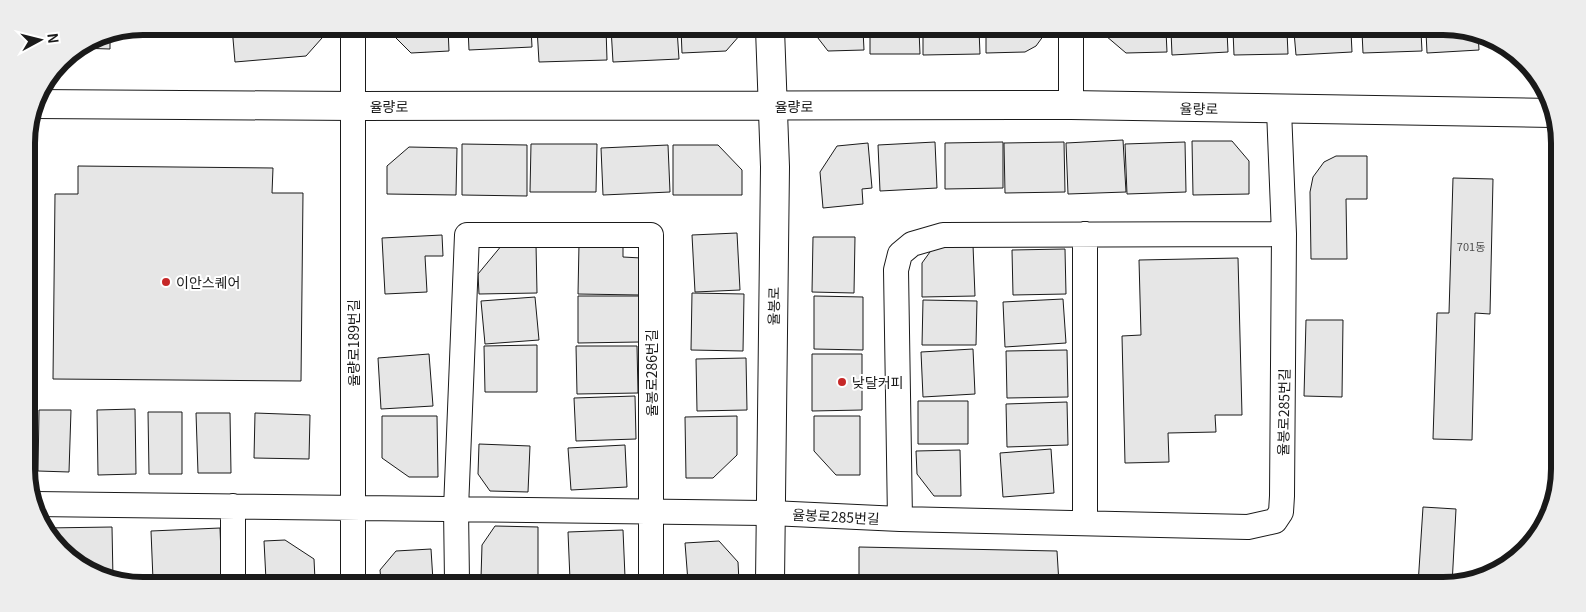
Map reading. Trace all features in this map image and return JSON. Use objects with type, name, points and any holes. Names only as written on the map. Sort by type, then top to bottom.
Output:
[{"type":"street","name":"율량로189번길","points":[[352,577],[353,35]]},
{"type":"street","name":"율봉로","points":[[770,35],[774,176],[770,577]]},
{"type":"street","points":[[1070,35],[1071,105]]},
{"type":"street","name":"율량로","points":[[42,104],[354,106],[1071,105],[1279,110],[1546,113]]},
{"type":"street","name":"율봉로285번길","points":[[772,514],[900,519],[1248,527],[1275,521],[1281,512],[1282,496],[1284,234],[1279,110]]},
{"type":"street","points":[[1085,523],[1085,234],[1284,234]]},
{"type":"street","name":"율봉로285번길","points":[[900,519],[896,270],[900,254],[912,244],[943,235],[1085,234]]},
{"type":"street","name":"율봉로286번길","points":[[456,509],[467,236],[651,235],[651,577]]},
{"type":"street","points":[[41,504],[772,514]]},
{"type":"street","points":[[232,506],[233,577]]},
{"type":"street","points":[[456,509],[457,577]]},
{"type":"building","points":[[143,35],[214,35],[129,36]]},
{"type":"building","points":[[233,35],[322,35],[322,38],[306,56],[235,62]]},
{"type":"building","points":[[393,35],[448,35],[449,51],[411,53]]},
{"type":"building","points":[[468,35],[531,35],[532,47],[469,50]]},
{"type":"building","points":[[537,35],[606,35],[607,60],[539,62]]},
{"type":"building","points":[[611,35],[677,35],[679,59],[613,62]]},
{"type":"building","points":[[681,35],[740,35],[726,51],[682,53]]},
{"type":"building","points":[[816,35],[863,35],[864,50],[828,51]]},
{"type":"building","points":[[870,35],[919,35],[920,54],[870,54]]},
{"type":"building","points":[[923,35],[979,35],[980,54],[923,55]]},
{"type":"building","points":[[986,35],[1044,35],[1036,46],[1025,52],[986,53]]},
{"type":"building","points":[[1166,35],[1167,52],[1126,53],[1106,36]]},
{"type":"building","points":[[1171,35],[1227,35],[1228,52],[1172,55]]},
{"type":"building","points":[[1233,35],[1287,35],[1288,54],[1234,55]]},
{"type":"building","points":[[1294,35],[1351,35],[1352,52],[1296,55]]},
{"type":"building","points":[[1362,35],[1421,35],[1422,51],[1363,53]]},
{"type":"building","points":[[1426,35],[1457,36],[1479,42],[1479,50],[1427,53]]},
{"type":"building","points":[[110,41],[110,49],[91,48]]},
{"type":"building","points":[[1123,140],[1126,192],[1068,194],[1066,143]]},
{"type":"building","points":[[1192,141],[1232,141],[1249,161],[1249,194],[1193,195]]},
{"type":"building","points":[[935,142],[937,188],[880,191],[878,145]]},
{"type":"building","points":[[1003,142],[1003,188],[945,189],[945,143]]},
{"type":"building","points":[[1064,142],[1065,192],[1005,193],[1004,143]]},
{"type":"building","points":[[1185,142],[1186,192],[1127,194],[1125,144]]},
{"type":"building","points":[[868,143],[872,188],[862,189],[863,204],[823,208],[820,172],[837,146]]},
{"type":"building","points":[[462,144],[527,145],[527,196],[462,195]]},
{"type":"building","points":[[531,144],[597,144],[596,192],[530,192]]},
{"type":"building","points":[[668,145],[670,192],[603,195],[601,148]]},
{"type":"building","points":[[673,145],[718,145],[742,170],[742,195],[673,195]]},
{"type":"building","points":[[409,147],[457,148],[456,195],[387,194],[387,166]]},
{"type":"building","points":[[1336,156],[1367,156],[1367,199],[1346,199],[1347,259],[1311,259],[1310,192],[1313,177],[1324,162]]},
{"type":"building","points":[[78,166],[273,168],[272,193],[303,193],[301,381],[53,379],[55,194],[78,194]]},
{"type":"building","points":[[1453,178],[1493,179],[1490,314],[1475,313],[1472,440],[1433,439],[1437,313],[1449,313]]},
{"type":"building","points":[[737,233],[740,290],[695,292],[692,235]]},
{"type":"building","points":[[442,235],[443,256],[425,256],[427,292],[385,294],[382,238]]},
{"type":"building","points":[[813,237],[855,237],[854,293],[812,292]]},
{"type":"building","points":[[536,244],[537,293],[479,294],[478,274],[502,245]]},
{"type":"building","points":[[579,244],[623,245],[623,257],[641,258],[640,295],[578,294]]},
{"type":"building","points":[[935,245],[973,245],[975,296],[922,297],[922,263]]},
{"type":"building","points":[[1065,249],[1066,294],[1013,295],[1012,250]]},
{"type":"building","points":[[1238,258],[1242,415],[1215,415],[1216,432],[1168,433],[1169,462],[1125,463],[1122,336],[1141,335],[1139,260]]},
{"type":"building","points":[[692,293],[744,294],[743,351],[691,350]]},
{"type":"building","points":[[578,296],[639,296],[639,342],[578,343]]},
{"type":"building","points":[[814,296],[863,297],[863,350],[814,349]]},
{"type":"building","points":[[535,297],[539,340],[485,344],[481,301]]},
{"type":"building","points":[[1063,299],[1066,343],[1005,347],[1003,302]]},
{"type":"building","points":[[923,300],[977,301],[976,345],[922,345]]},
{"type":"building","points":[[1306,320],[1343,320],[1342,397],[1304,396]]},
{"type":"building","points":[[537,345],[537,392],[485,392],[484,346]]},
{"type":"building","points":[[576,346],[637,346],[638,393],[577,394]]},
{"type":"building","points":[[973,349],[975,394],[923,397],[921,352]]},
{"type":"building","points":[[1067,350],[1068,397],[1007,398],[1006,351]]},
{"type":"building","points":[[429,354],[433,406],[381,409],[378,358]]},
{"type":"building","points":[[812,354],[862,354],[862,410],[812,411]]},
{"type":"building","points":[[746,358],[747,410],[697,411],[696,359]]},
{"type":"building","points":[[635,396],[636,439],[576,441],[574,398]]},
{"type":"building","points":[[918,401],[968,401],[968,444],[918,444]]},
{"type":"building","points":[[1067,402],[1068,445],[1007,447],[1006,404]]},
{"type":"building","points":[[135,409],[136,474],[98,475],[97,410]]},
{"type":"building","points":[[39,410],[71,410],[69,472],[38,471]]},
{"type":"building","points":[[148,412],[182,412],[182,474],[149,474]]},
{"type":"building","points":[[196,413],[230,413],[231,473],[198,473]]},
{"type":"building","points":[[255,413],[310,415],[309,459],[254,458]]},
{"type":"building","points":[[382,416],[437,416],[438,477],[409,477],[382,458]]},
{"type":"building","points":[[737,416],[737,455],[713,478],[686,478],[685,417]]},
{"type":"building","points":[[814,416],[860,416],[860,475],[836,475],[814,451]]},
{"type":"building","points":[[479,444],[530,446],[528,492],[490,491],[478,474]]},
{"type":"building","points":[[625,445],[627,487],[571,490],[568,448]]},
{"type":"building","points":[[1051,449],[1054,493],[1003,497],[1000,453]]},
{"type":"building","points":[[960,450],[961,496],[934,496],[917,474],[916,451]]},
{"type":"building","points":[[1423,507],[1456,509],[1452,577],[1419,577]]},
{"type":"building","points":[[495,526],[538,527],[538,577],[481,577],[482,545]]},
{"type":"building","points":[[112,527],[113,572],[95,566],[83,559],[62,540],[52,528]]},
{"type":"building","points":[[220,528],[222,577],[153,577],[151,531]]},
{"type":"building","points":[[623,530],[625,577],[570,577],[568,532]]},
{"type":"building","points":[[285,540],[314,559],[315,577],[266,577],[264,541]]},
{"type":"building","points":[[719,541],[738,562],[739,577],[688,577],[685,543]]},
{"type":"building","points":[[859,547],[1057,551],[1059,577],[859,577]]},
{"type":"building","points":[[431,549],[433,577],[381,577],[380,570],[396,551]]},
{"type":"place","name":"이안스퀘어","points":[[166,282]]},
{"type":"place","name":"낮달커피","points":[[842,382]]}]
